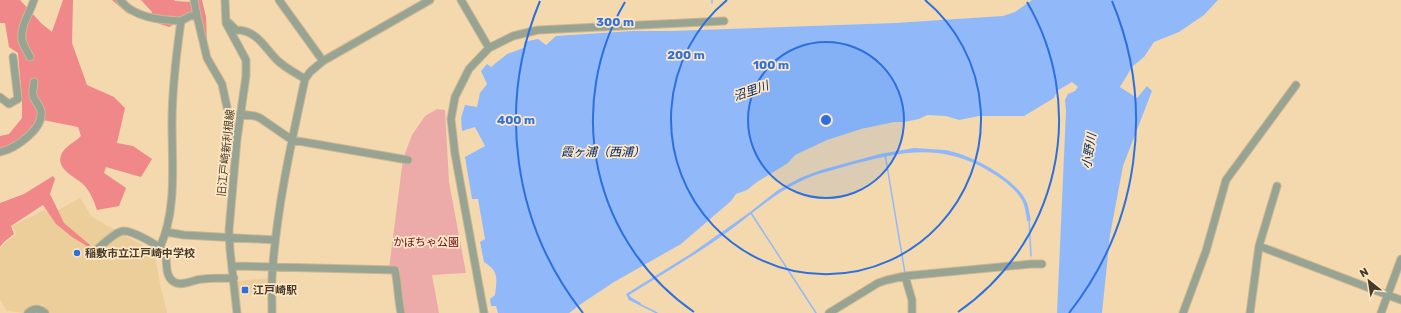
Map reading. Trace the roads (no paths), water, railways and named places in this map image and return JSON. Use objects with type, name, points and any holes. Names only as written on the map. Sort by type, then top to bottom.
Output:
[{"type":"street","points":[[30,57],[22,40],[24,25],[31,11],[34,0]]},
{"type":"street","points":[[120,0],[126,7],[143,16],[162,20],[181,21],[190,16],[197,16]]},
{"type":"street","points":[[194,0],[207,58],[222,84],[233,135],[237,139]]},
{"type":"street","name":"旧江戸崎新利根線","points":[[225,0],[226,23],[246,60],[246,76],[237,139],[229,237],[237,313]]},
{"type":"street","points":[[279,0],[323,62]]},
{"type":"street","points":[[272,313],[272,266],[275,240],[292,140],[305,79],[310,72],[323,62],[430,0]]},
{"type":"street","points":[[461,0],[489,48]]},
{"type":"street","points":[[160,248],[166,232],[172,194],[174,74],[181,21]]},
{"type":"street","points":[[484,313],[455,154],[451,119],[455,97],[469,69],[489,48],[513,36],[538,30],[724,21]]},
{"type":"street","points":[[226,23],[230,23],[236,30],[241,30],[254,35],[261,41],[276,60],[305,79]]},
{"type":"street","points":[[0,97],[9,104],[18,99],[12,57]]},
{"type":"street","points":[[0,152],[15,147],[24,140],[33,131],[41,118],[41,111],[33,94],[34,82]]},
{"type":"street","points":[[1183,313],[1206,251],[1226,180],[1296,85]]},
{"type":"street","points":[[240,114],[260,118],[292,140],[408,160]]},
{"type":"street","points":[[1250,313],[1259,246],[1277,186]]},
{"type":"street","points":[[96,251],[118,233],[123,231],[130,232],[160,248],[165,254],[168,276],[176,283],[182,284],[202,279],[234,278]]},
{"type":"street","points":[[166,232],[184,235],[275,240]]},
{"type":"street","points":[[1259,246],[1401,300]]},
{"type":"street","points":[[1381,313],[1401,260]]},
{"type":"street","points":[[828,313],[878,283],[886,280],[905,276],[1042,264]]},
{"type":"street","points":[[233,266],[395,270],[398,301],[401,313]]},
{"type":"street","points":[[905,276],[912,300],[912,313]]},
{"type":"street","points":[[28,313],[37,309],[42,310],[45,313]]},
{"type":"water","name":"霞ヶ浦（西浦）","points":[[1032,0],[1218,0],[1204,15],[1179,32],[1154,42],[1144,57],[1132,67],[1120,87],[1137,98],[1147,86],[1152,91],[1123,166],[1110,235],[1102,313],[1057,313],[1066,111],[1065,100],[1068,94],[1075,91],[1078,87],[1072,82],[1057,91],[1054,98],[1024,116],[979,116],[959,120],[946,116],[927,115],[919,119],[894,122],[861,129],[827,140],[795,155],[788,163],[747,190],[736,194],[731,201],[681,244],[614,282],[569,313],[498,313],[496,306],[491,306],[490,299],[495,295],[496,276],[495,272],[489,265],[484,262],[480,242],[485,239],[478,199],[472,199],[465,157],[485,146],[475,127],[462,131],[461,118],[465,105],[477,107],[480,93],[487,84],[481,71],[487,64],[491,67],[507,54],[526,47],[524,42],[538,39],[546,45],[556,36],[633,31],[895,23],[1003,16],[1015,12]]},
{"type":"water","points":[[914,148],[955,152],[978,161],[990,168],[1001,175],[1019,191],[1025,199],[1031,220],[1027,221],[1025,207],[1014,189],[998,176],[980,166],[947,154],[931,152],[915,152],[883,157],[819,174],[791,186],[705,248],[629,295],[641,303],[639,305],[629,300],[626,294],[692,253],[750,212],[778,190],[800,178],[821,170],[880,154]]},
{"type":"waterway","points":[[885,154],[905,273]]},
{"type":"waterway","points":[[751,213],[816,313]]},
{"type":"waterway","points":[[1029,219],[1031,256]]},
{"type":"waterway","points":[[639,304],[657,313]]},
{"type":"place","name":"稲敷市立江戸崎中学校","points":[[77,253]]},
{"type":"place","name":"江戸崎駅","points":[[245,290]]},
{"type":"water label","name":"沼里川","points":[[751,91]]},
{"type":"water label","name":"小野川","points":[[1089,151]]},
{"type":"park label","name":"かぼちゃ公園","points":[[426,242]]}]
